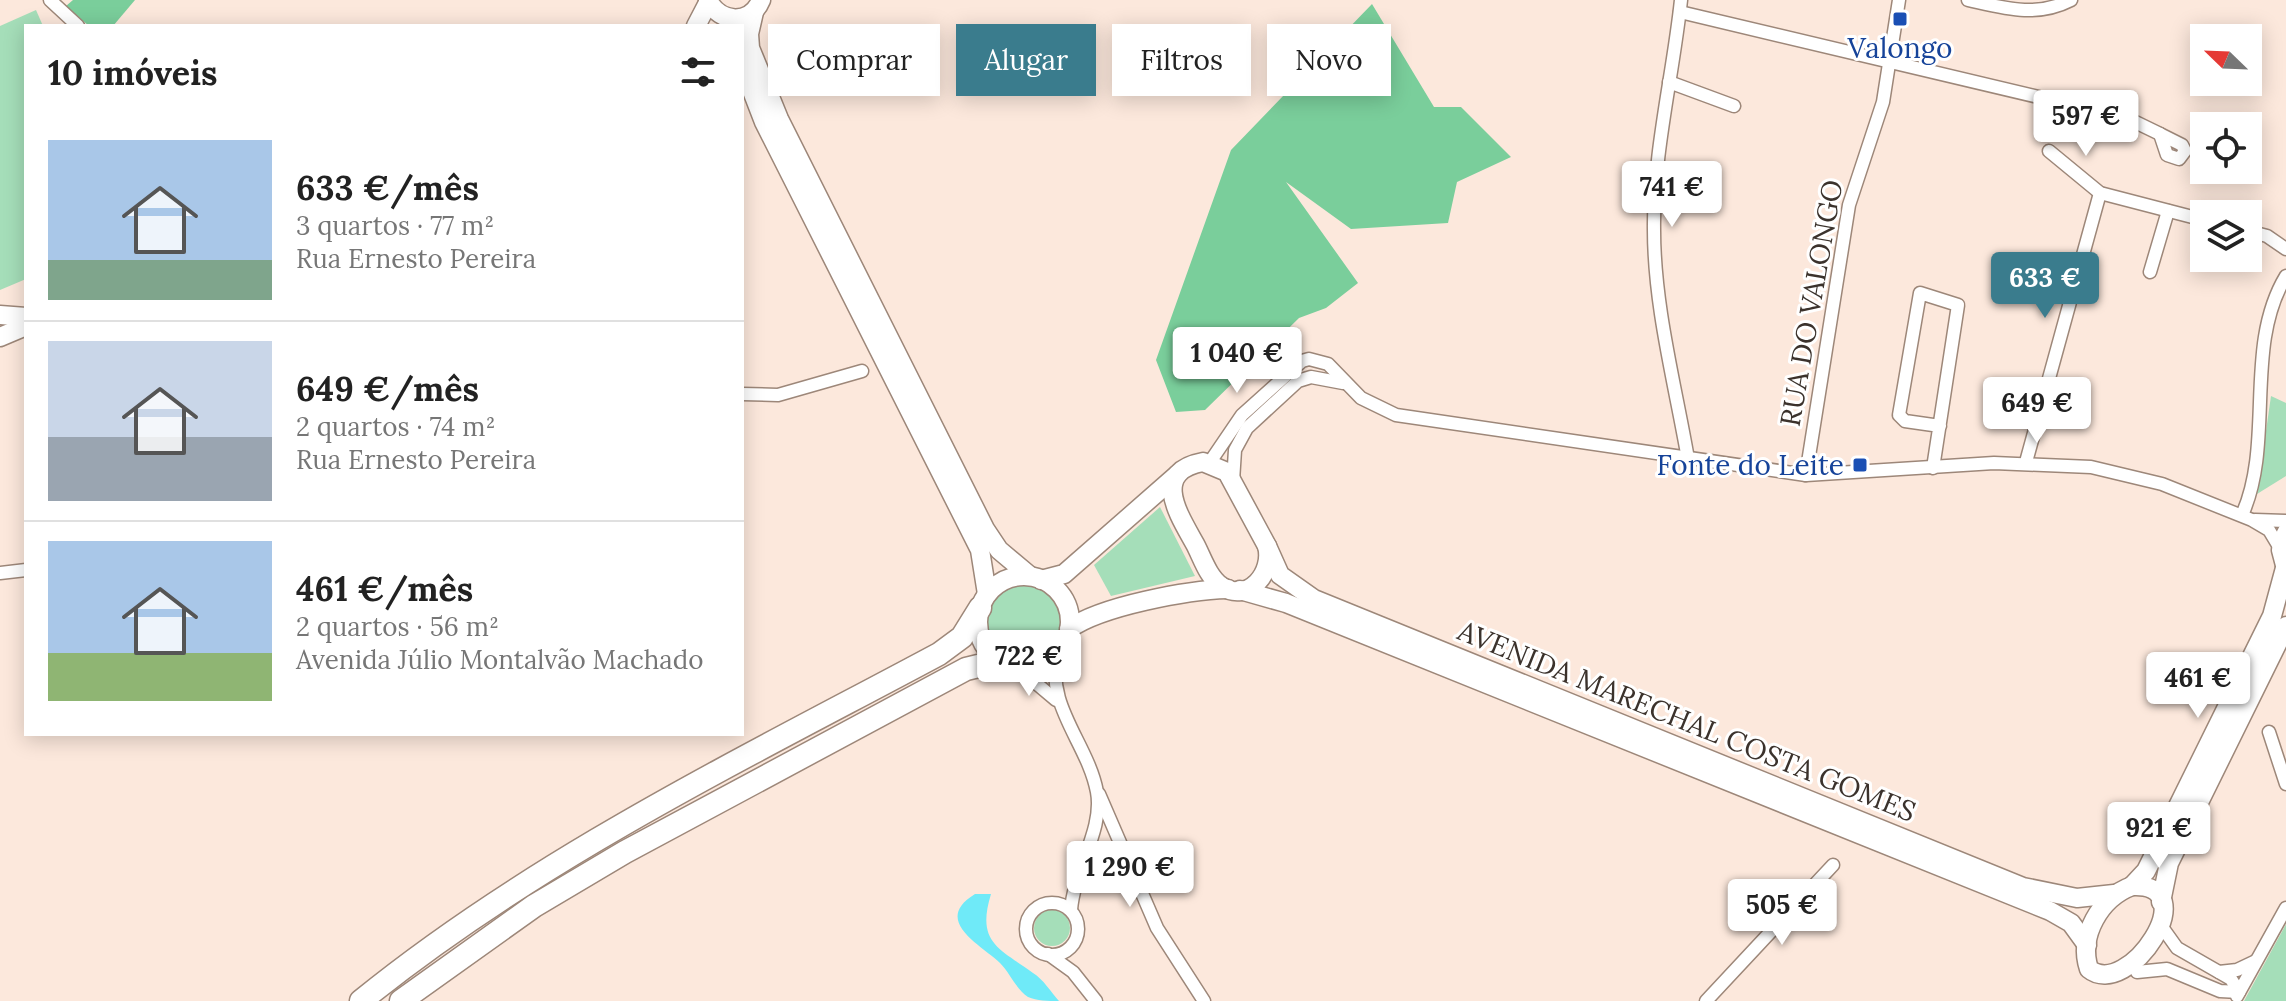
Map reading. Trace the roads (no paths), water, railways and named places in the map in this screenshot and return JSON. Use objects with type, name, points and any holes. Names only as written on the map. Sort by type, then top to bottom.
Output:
[{"type":"highway","points":[[361,1001],[427,950],[608,831],[939,654],[962,637],[984,601]]},
{"type":"highway","points":[[401,1001],[534,906],[625,852],[966,669],[1008,665]]},
{"type":"street","points":[[50,0],[76,24]]},
{"type":"street","points":[[697,24],[708,0],[724,22],[738,19],[761,5]]},
{"type":"street","name":"RUA DO VALONGO","points":[[1806,475],[1849,205],[1883,102],[1899,0]]},
{"type":"street","points":[[1968,0],[2015,11],[2037,11],[2071,0]]},
{"type":"street","points":[[761,5],[749,34],[750,48],[779,119],[985,529],[999,550],[1062,596],[1069,629],[1058,653],[1054,682],[1061,706],[1097,791],[1111,815],[1157,928],[1204,1001]]},
{"type":"street","points":[[1688,459],[1662,313],[1654,232],[1669,82],[1681,6],[1890,62],[2127,118],[2160,134]]},
{"type":"street","points":[[744,70],[757,105],[980,550],[984,601],[979,633],[986,649],[1045,688],[1061,706]]},
{"type":"street","points":[[1669,82],[1734,106]]},
{"type":"street","points":[[744,85],[757,105]]},
{"type":"street","points":[[2049,151],[2100,193],[2190,216]]},
{"type":"street","points":[[2026,462],[2100,193]]},
{"type":"street","points":[[2150,272],[2168,211]]},
{"type":"street","points":[[2262,235],[2286,249]]},
{"type":"street","points":[[2247,518],[2260,380],[2271,314],[2286,276]]},
{"type":"street","points":[[1933,468],[1940,426],[1958,305],[1920,293],[1899,415],[1905,421],[1940,426]]},
{"type":"street","points":[[0,315],[24,317]]},
{"type":"street","points":[[0,322],[0,334],[24,327]]},
{"type":"street","points":[[1210,462],[1242,415],[1302,361],[1328,364],[1343,383],[1361,398],[1396,415],[1806,475],[2026,462],[2122,473],[2183,491],[2247,518],[2269,530],[2285,555],[2266,630],[2143,876],[2132,886],[2114,894],[2095,919],[2087,945],[2089,969],[2100,981],[2116,983],[2137,972],[2167,969],[2236,996]]},
{"type":"street","points":[[744,394],[778,395],[805,390],[862,371]]},
{"type":"street","points":[[1233,481],[1241,437],[1253,421],[1286,391],[1305,378],[1343,383]]},
{"type":"street","points":[[984,601],[1001,582],[1064,574],[1192,464],[1210,462],[1227,472],[1233,481]]},
{"type":"street","points":[[1179,473],[1173,483],[1173,503],[1213,579],[1234,590]]},
{"type":"street","name":"AVENIDA MARECHAL COSTA GOMES","points":[[1233,481],[1280,575],[1303,594],[1322,603],[2023,887],[2077,898],[2114,894]]},
{"type":"street","points":[[2247,518],[2286,521]]},
{"type":"street","points":[[1069,629],[1102,614],[1182,594],[1234,590],[1260,582],[1270,556],[1267,546]]},
{"type":"street","points":[[0,573],[24,570]]},
{"type":"street","name":"AVENIDA MARECHAL COSTA GOMES","points":[[1234,590],[1286,603],[2050,911],[2071,923],[2087,945]]},
{"type":"street","points":[[2137,972],[2158,944],[2162,927],[2161,902],[2169,863],[2286,626]]},
{"type":"street","points":[[1008,665],[1038,666],[1058,653]]},
{"type":"street","points":[[2269,732],[2286,784]]},
{"type":"street","points":[[1073,972],[1078,923],[1071,910],[1078,870],[1094,832],[1097,791]]},
{"type":"street","points":[[1706,1001],[1833,865]]},
{"type":"street","points":[[1078,870],[1051,902],[1035,909],[1026,930],[1032,946],[1073,972],[1096,1001]]},
{"type":"street","points":[[2132,886],[2150,889],[2161,902]]},
{"type":"street","points":[[1051,902],[1071,910]]},
{"type":"street","points":[[2236,996],[2286,908]]},
{"type":"street","points":[[1078,923],[1093,919]]},
{"type":"street","points":[[2162,927],[2185,955],[2236,983],[2236,996]]},
{"type":"street","points":[[1048,954],[1065,952],[1075,941]]},
{"type":"street","points":[[2219,972],[2237,970],[2256,961]]},
{"type":"street","points":[[2211,988],[2220,1001]]},
{"type":"water","points":[[975,894],[991,894],[986,924],[994,942],[1040,979],[1059,1001],[1028,997],[1000,963],[964,932],[958,914],[963,904]]},
{"type":"place","name":"Valongo","points":[[1900,19]]},
{"type":"place","name":"Fonte do Leite","points":[[1860,465]]}]
